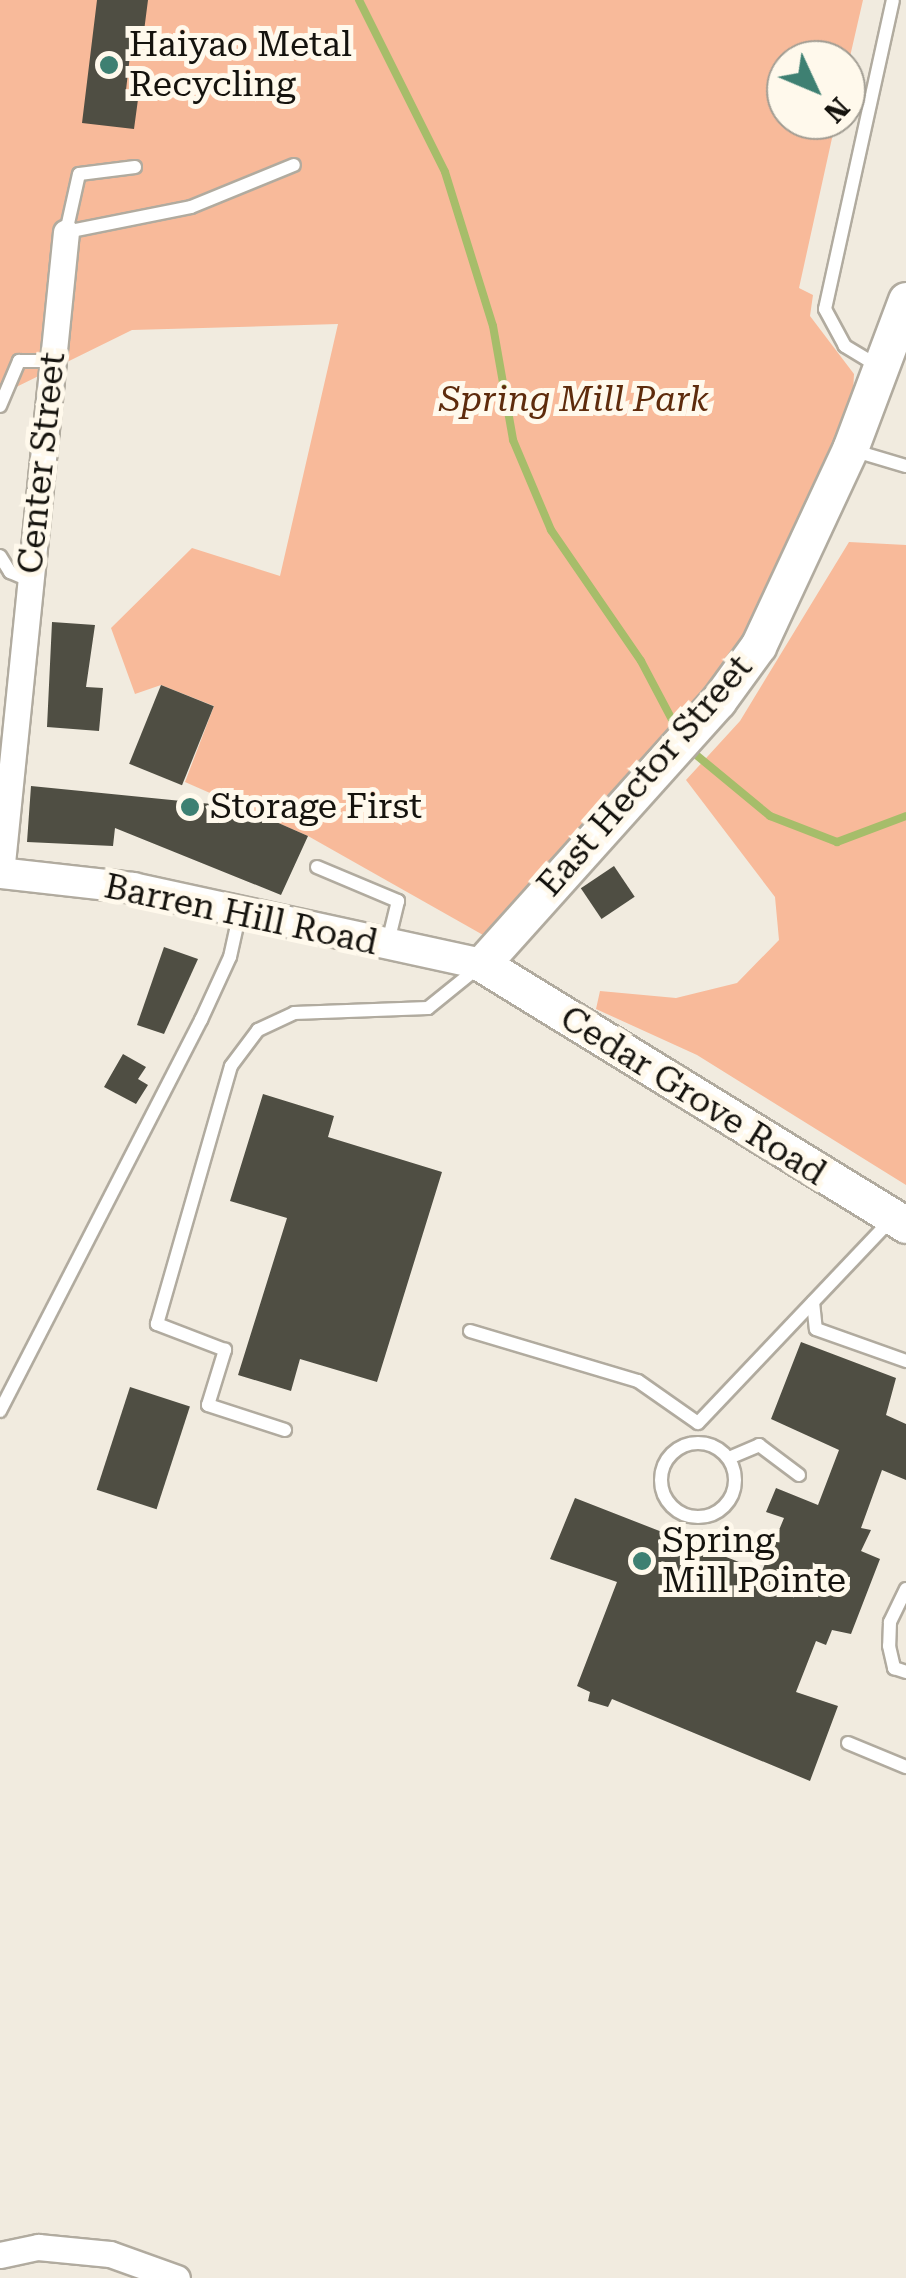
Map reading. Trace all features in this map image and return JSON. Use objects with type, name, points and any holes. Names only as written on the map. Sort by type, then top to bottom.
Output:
[{"type":"main road","name":"East Hector Street","points":[[482,964],[718,701],[788,595],[850,449],[906,300]]},
{"type":"main road","name":"Cedar Grove Road","points":[[482,964],[899,1222]]},
{"type":"street","name":"Center Street","points":[[0,873],[66,232]]},
{"type":"street","name":"Barren Hill Road","points":[[0,873],[133,888],[482,964]]},
{"type":"street","points":[[0,2255],[38,2247],[110,2254],[176,2278]]},
{"type":"lane","points":[[881,367],[845,346],[826,309],[893,0]]},
{"type":"lane","points":[[136,166],[79,174],[66,232],[191,207],[294,165]]},
{"type":"lane","points":[[0,406],[18,361],[52,362]]},
{"type":"lane","points":[[850,449],[906,466]]},
{"type":"lane","points":[[0,556],[10,572],[31,581]]},
{"type":"lane","points":[[317,866],[398,901],[387,945]]},
{"type":"lane","points":[[0,1411],[201,1020],[230,957],[240,912]]},
{"type":"lane","points":[[285,1430],[208,1405],[225,1350],[158,1324],[231,1066],[258,1030],[294,1014],[428,1008],[482,964]]},
{"type":"lane","points":[[698,1442],[698,1423],[813,1302],[899,1222]]},
{"type":"lane","points":[[813,1302],[816,1330],[906,1362]]},
{"type":"lane","points":[[470,1330],[638,1381],[664,1393],[698,1423]]},
{"type":"lane","points":[[698,1442],[729,1458],[736,1481],[728,1503],[709,1516],[686,1516],[667,1502],[660,1480],[676,1450],[698,1442]]},
{"type":"lane","points":[[729,1458],[758,1445],[800,1475]]},
{"type":"lane","points":[[906,1589],[890,1622],[888,1646],[894,1668],[906,1672]]},
{"type":"lane","points":[[848,1744],[906,1767]]},
{"type":"green space","name":"Spring Mill Park","points":[[0,0],[863,0],[854,40],[766,40],[766,140],[832,140],[799,288],[813,295],[810,316],[854,374],[850,449],[787,595],[499,944],[308,836],[185,782],[214,706],[161,685],[135,694],[111,628],[192,548],[280,576],[338,324],[132,330],[0,395]]},
{"type":"green space","points":[[849,542],[906,545],[906,1185],[697,1055],[596,1009],[600,991],[676,998],[737,983],[779,940],[775,897],[686,780],[740,721]]},
{"type":"building","name":"Haiyao Metal Recycling","points":[[97,0],[148,0],[143,39],[132,38],[126,90],[139,92],[134,129],[82,123]]},
{"type":"building","points":[[52,622],[95,625],[86,687],[103,688],[99,731],[47,727]]},
{"type":"building","points":[[161,685],[214,706],[182,785],[129,764]]},
{"type":"building","name":"Storage First","points":[[31,786],[242,807],[308,836],[281,895],[115,828],[113,846],[27,842]]},
{"type":"building","points":[[614,866],[635,897],[602,919],[581,888]]},
{"type":"building","points":[[164,947],[198,959],[164,1034],[137,1025]]},
{"type":"building","points":[[123,1054],[146,1067],[138,1079],[148,1085],[136,1104],[104,1087]]},
{"type":"building","points":[[263,1094],[334,1116],[328,1137],[442,1172],[377,1382],[300,1359],[291,1391],[238,1375],[287,1218],[230,1201]]},
{"type":"building","name":"Spring Mill Pointe","points":[[801,1342],[896,1378],[886,1415],[906,1424],[906,1480],[882,1470],[861,1528],[871,1530],[861,1551],[880,1559],[851,1634],[832,1630],[826,1645],[816,1641],[796,1692],[838,1706],[810,1781],[612,1699],[608,1707],[588,1701],[590,1692],[577,1686],[617,1582],[550,1559],[575,1498],[762,1571],[784,1518],[766,1512],[776,1488],[818,1505],[839,1450],[771,1419]]},
{"type":"building","points":[[130,1387],[190,1406],[157,1509],[97,1490]]},
{"type":"waterway","points":[[359,0],[445,172],[493,326],[513,440],[551,530],[641,661],[677,729]]},
{"type":"waterway","points":[[689,749],[770,816],[837,842],[906,816]]},
{"type":"place","name":"Haiyao Metal Recycling","points":[[109,65]]},
{"type":"place","name":"Storage First","points":[[190,807]]},
{"type":"place","name":"Spring Mill Pointe","points":[[642,1561]]}]
